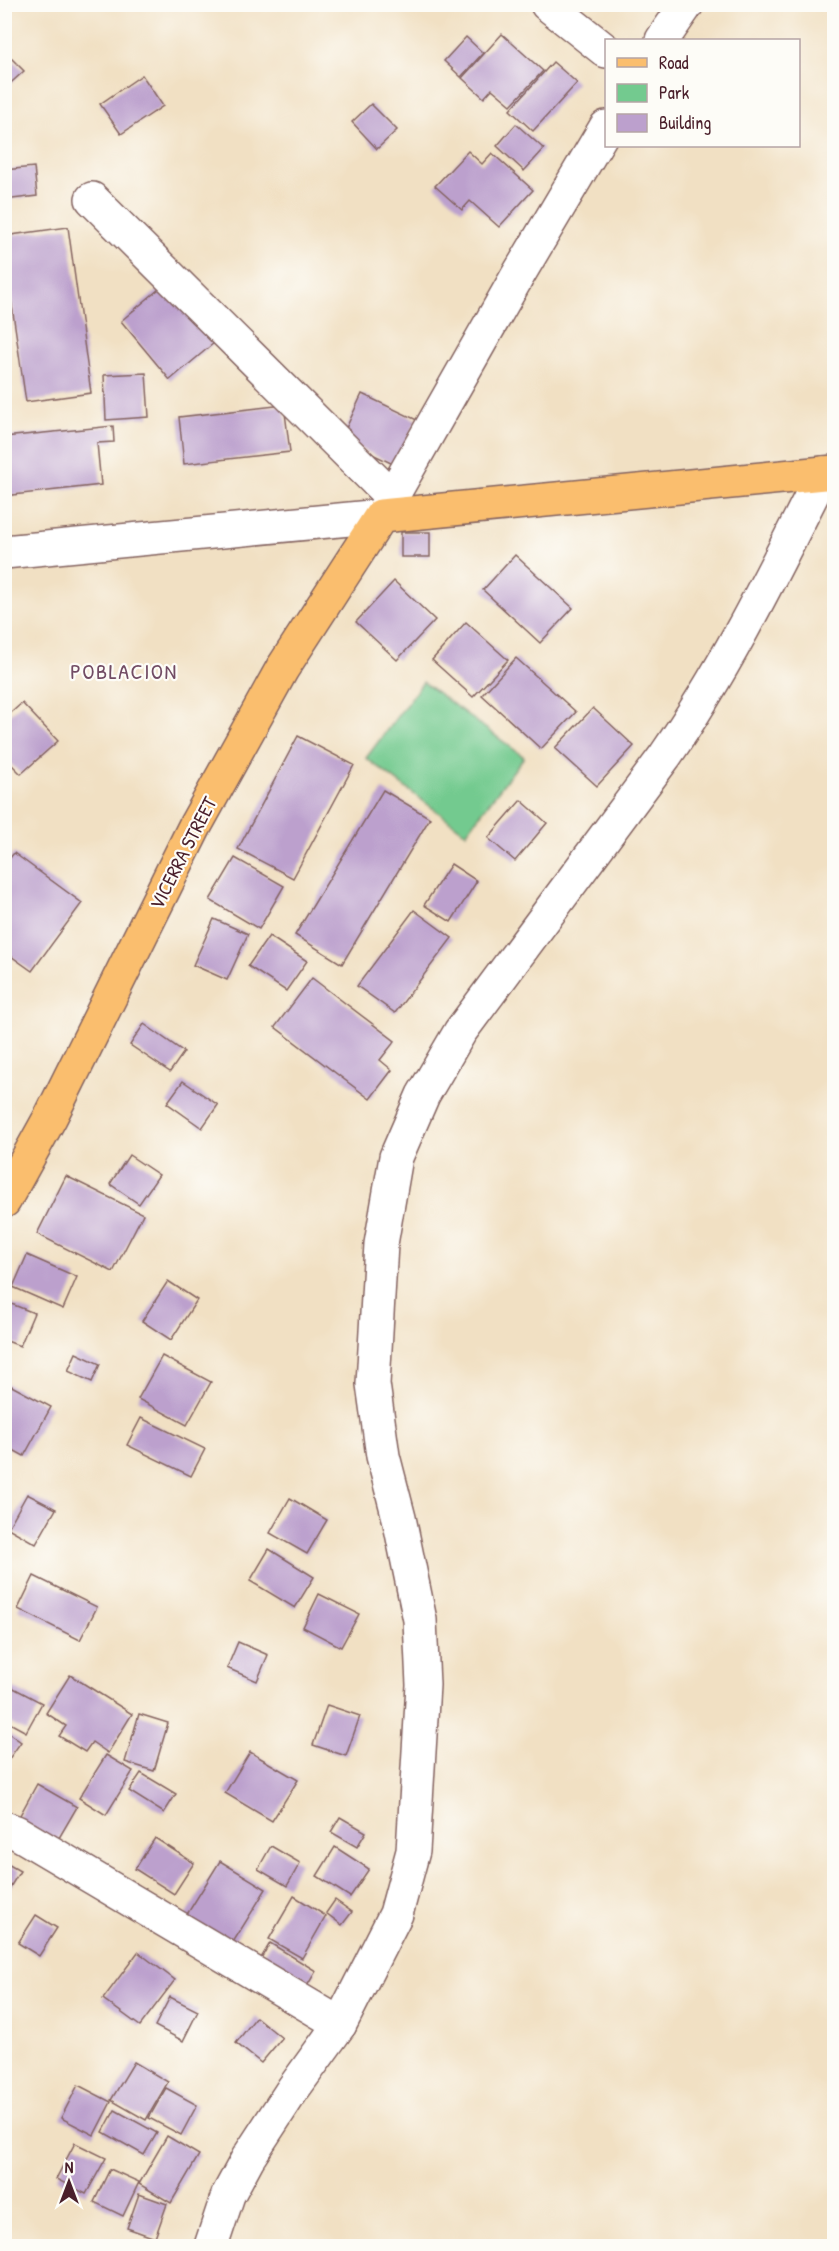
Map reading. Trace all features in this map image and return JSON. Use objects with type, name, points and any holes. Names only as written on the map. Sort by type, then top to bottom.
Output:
[{"type":"main road","points":[[387,506],[829,472]]},
{"type":"main road","name":"VICERRA STREET","points":[[4,1201],[51,1116],[195,826],[241,742],[282,669],[387,506]]},
{"type":"street","points":[[547,4],[605,50]]},
{"type":"street","points":[[663,39],[687,4]]},
{"type":"street","points":[[387,506],[517,277],[605,129]]},
{"type":"street","points":[[92,199],[387,506]]},
{"type":"street","points":[[211,2247],[228,2195],[248,2158],[293,2089],[340,2024],[396,1914],[413,1851],[423,1685],[420,1620],[399,1518],[383,1456],[373,1384],[381,1244],[396,1157],[423,1095],[460,1032],[696,711],[829,472]]},
{"type":"street","points":[[4,552],[387,506]]},
{"type":"street","points":[[4,1828],[16,1832],[340,2024]]},
{"type":"green space","points":[[423,682],[524,757],[466,833],[366,758]]},
{"type":"building","points":[[502,34],[543,71],[511,105],[492,89],[484,98],[462,78]]},
{"type":"building","points":[[466,37],[483,53],[461,77],[444,61]]},
{"type":"building","points":[[4,51],[24,71],[4,89]]},
{"type":"building","points":[[553,62],[577,83],[533,131],[510,110]]},
{"type":"building","points":[[142,75],[163,106],[121,134],[100,104]]},
{"type":"building","points":[[371,104],[397,130],[377,149],[352,122]]},
{"type":"building","points":[[516,124],[544,149],[524,171],[497,146]]},
{"type":"building","points":[[468,151],[482,164],[492,153],[533,190],[499,227],[470,201],[462,210],[435,186]]},
{"type":"building","points":[[34,167],[37,196],[4,200],[4,170]]},
{"type":"building","points":[[68,227],[91,393],[26,402],[4,251],[4,236]]},
{"type":"building","points":[[165,284],[214,343],[170,380],[121,321]]},
{"type":"building","points":[[146,373],[149,417],[106,420],[104,375]]},
{"type":"building","points":[[362,394],[417,420],[395,465],[341,439]]},
{"type":"building","points":[[284,405],[290,452],[184,464],[179,417]]},
{"type":"building","points":[[113,426],[114,442],[97,443],[101,485],[4,496],[4,437]]},
{"type":"building","points":[[401,532],[430,532],[430,557],[401,557]]},
{"type":"building","points":[[515,555],[573,608],[540,643],[483,590]]},
{"type":"building","points":[[394,581],[435,620],[397,660],[356,622]]},
{"type":"building","points":[[466,622],[508,660],[473,697],[432,660]]},
{"type":"building","points":[[516,658],[576,712],[541,749],[482,695]]},
{"type":"building","points":[[22,703],[58,741],[21,774],[4,757],[4,719]]},
{"type":"building","points":[[593,708],[634,746],[597,786],[555,748]]},
{"type":"building","points":[[298,736],[354,765],[293,878],[238,849]]},
{"type":"building","points":[[383,790],[430,818],[342,964],[295,935]]},
{"type":"building","points":[[521,800],[547,823],[515,861],[488,838]]},
{"type":"building","points":[[14,853],[82,903],[32,971],[4,951],[4,865]]},
{"type":"building","points":[[235,858],[284,886],[259,929],[210,900]]},
{"type":"building","points":[[451,864],[477,881],[451,922],[424,905]]},
{"type":"building","points":[[414,910],[452,938],[395,1013],[357,986]]},
{"type":"building","points":[[214,919],[248,934],[227,980],[193,965]]},
{"type":"building","points":[[269,936],[307,961],[286,991],[248,966]]},
{"type":"building","points":[[312,978],[395,1041],[380,1060],[392,1070],[370,1099],[275,1027]]},
{"type":"building","points":[[144,1024],[184,1052],[170,1072],[130,1045]]},
{"type":"building","points":[[183,1081],[218,1105],[202,1128],[167,1103]]},
{"type":"building","points":[[129,1155],[159,1175],[139,1204],[110,1184]]},
{"type":"building","points":[[66,1176],[143,1214],[113,1272],[37,1234]]},
{"type":"building","points":[[27,1255],[77,1277],[63,1309],[13,1287]]},
{"type":"building","points":[[168,1281],[197,1300],[171,1340],[142,1321]]},
{"type":"building","points":[[4,1301],[34,1313],[20,1346],[4,1340]]},
{"type":"building","points":[[76,1353],[100,1364],[92,1382],[68,1371]]},
{"type":"building","points":[[162,1356],[211,1382],[187,1425],[138,1399]]},
{"type":"building","points":[[4,1382],[51,1407],[24,1456],[4,1445]]},
{"type":"building","points":[[141,1418],[205,1449],[191,1476],[127,1445]]},
{"type":"building","points":[[27,1494],[56,1509],[36,1544],[8,1528]]},
{"type":"building","points":[[290,1498],[327,1520],[307,1554],[270,1533]]},
{"type":"building","points":[[269,1549],[314,1577],[295,1608],[250,1581]]},
{"type":"building","points":[[34,1576],[97,1607],[80,1640],[18,1609]]},
{"type":"building","points":[[319,1594],[359,1614],[341,1647],[303,1627]]},
{"type":"building","points":[[238,1642],[268,1655],[257,1681],[227,1668]]},
{"type":"building","points":[[70,1675],[132,1714],[108,1753],[92,1742],[85,1752],[59,1736],[66,1726],[46,1713]]},
{"type":"building","points":[[4,1683],[42,1703],[26,1732],[4,1720]]},
{"type":"building","points":[[327,1705],[360,1716],[346,1756],[313,1745]]},
{"type":"building","points":[[139,1714],[168,1723],[154,1771],[125,1762]]},
{"type":"building","points":[[4,1730],[21,1742],[4,1766]]},
{"type":"building","points":[[250,1752],[298,1780],[272,1821],[225,1793]]},
{"type":"building","points":[[106,1755],[133,1771],[106,1815],[79,1798]]},
{"type":"building","points":[[141,1773],[176,1794],[164,1813],[129,1791]]},
{"type":"building","points":[[37,1784],[77,1807],[52,1850],[13,1828]]},
{"type":"building","points":[[340,1817],[366,1832],[357,1847],[331,1832]]},
{"type":"building","points":[[155,1838],[194,1863],[174,1894],[135,1869]]},
{"type":"building","points":[[271,1846],[300,1863],[287,1886],[258,1869]]},
{"type":"building","points":[[335,1847],[369,1869],[350,1897],[317,1876]]},
{"type":"building","points":[[220,1861],[266,1889],[227,1952],[181,1924]]},
{"type":"building","points":[[4,1862],[20,1871],[4,1897]]},
{"type":"building","points":[[294,1896],[326,1916],[302,1958],[269,1939]]},
{"type":"building","points":[[335,1900],[352,1912],[342,1925],[326,1913]]},
{"type":"building","points":[[36,1915],[57,1928],[39,1956],[18,1943]]},
{"type":"building","points":[[270,1943],[316,1971],[300,1998],[254,1970]]},
{"type":"building","points":[[138,1952],[175,1980],[140,2026],[103,1999]]},
{"type":"building","points":[[170,1997],[198,2011],[183,2041],[155,2026]]},
{"type":"building","points":[[256,2017],[282,2038],[261,2063],[236,2043]]},
{"type":"building","points":[[134,2062],[168,2082],[146,2120],[111,2100]]},
{"type":"building","points":[[78,2085],[111,2102],[94,2135],[61,2118]]},
{"type":"building","points":[[166,2088],[197,2105],[181,2135],[149,2118]]},
{"type":"building","points":[[115,2110],[157,2133],[144,2155],[103,2132]]},
{"type":"building","points":[[167,2136],[199,2155],[171,2203],[139,2184]]},
{"type":"building","points":[[75,2143],[106,2158],[86,2194],[56,2179]]},
{"type":"building","points":[[110,2169],[139,2182],[123,2216],[94,2202]]},
{"type":"building","points":[[139,2194],[167,2204],[155,2238],[127,2228]]},
{"type":"district","name":"POBLACION","points":[[124,671]]}]
